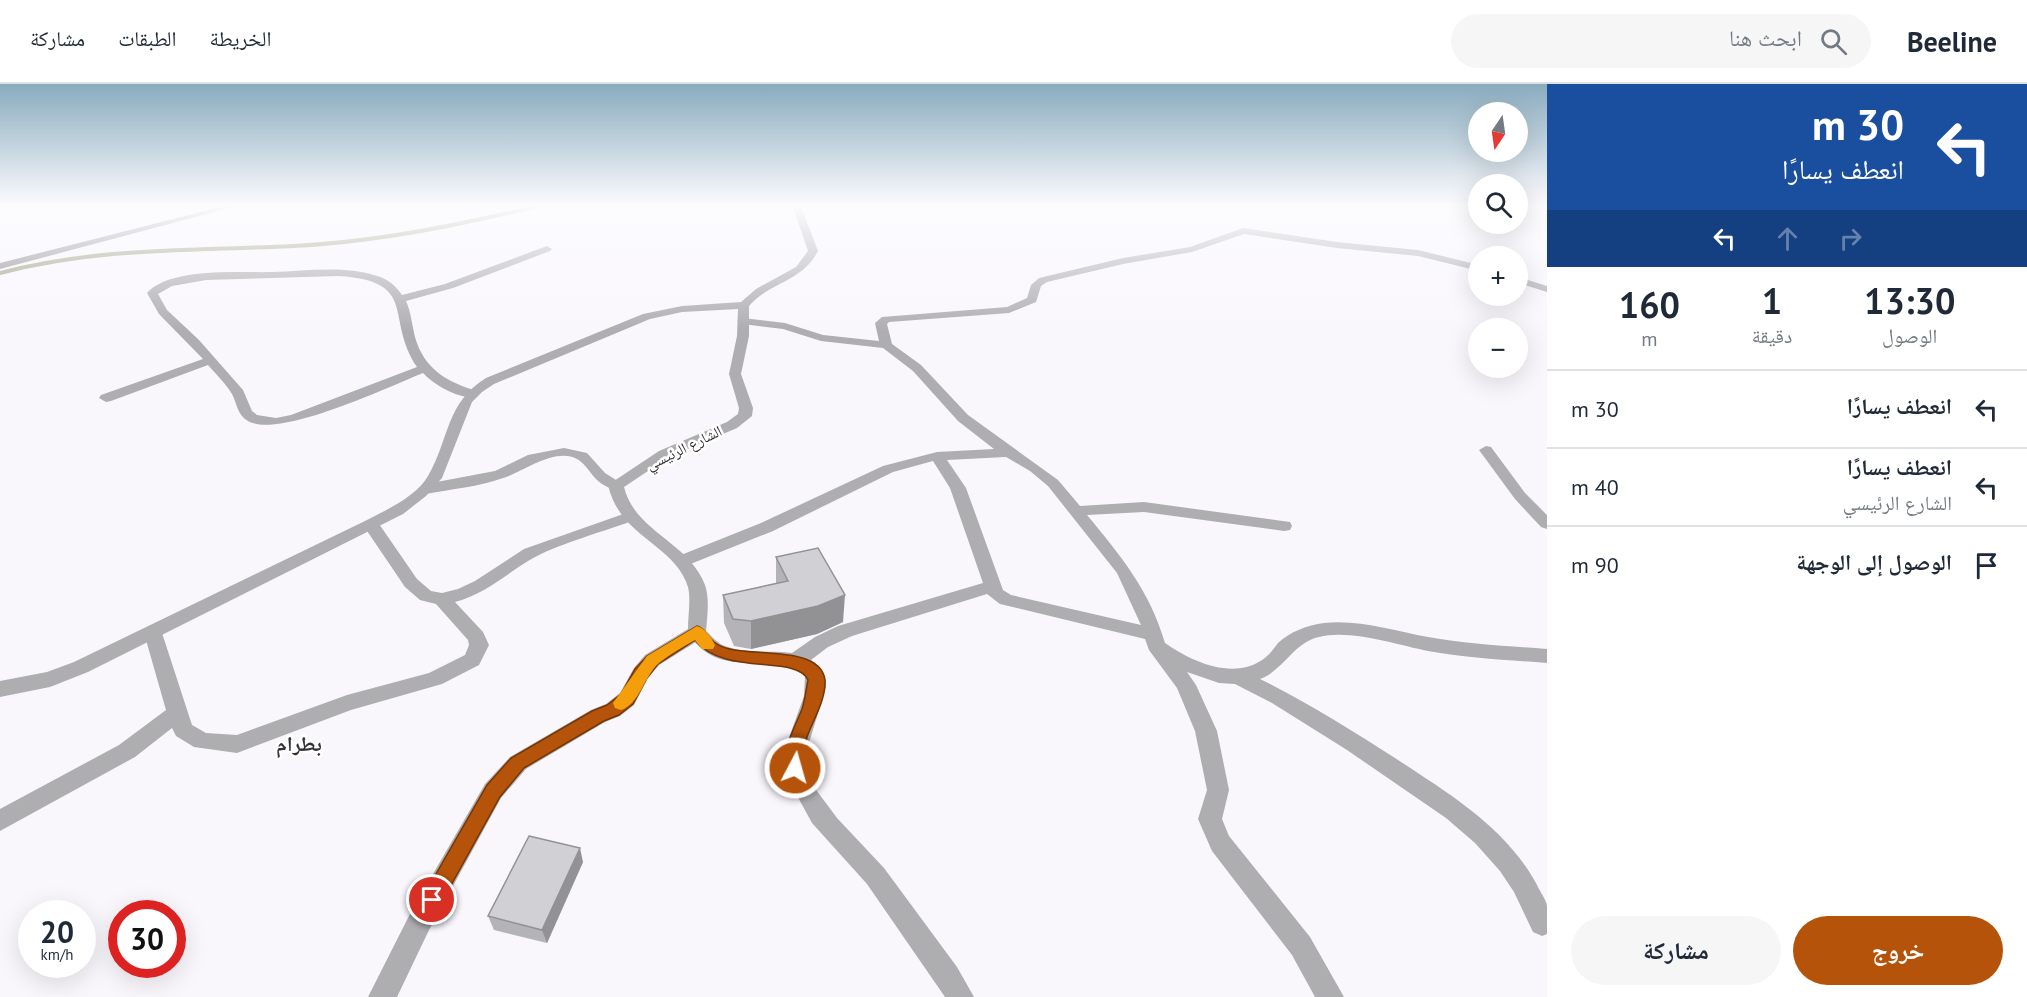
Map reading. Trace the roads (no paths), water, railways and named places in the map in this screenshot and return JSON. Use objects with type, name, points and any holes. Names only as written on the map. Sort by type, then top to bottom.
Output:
[{"type":"main road","points":[[0,266],[69,247]]},
{"type":"street","points":[[744,313],[752,296],[791,276],[810,257],[813,251],[812,247]]},
{"type":"street","points":[[886,345],[880,327],[886,319],[1009,310],[1032,300],[1036,285],[1043,280],[1198,247]]},
{"type":"street","points":[[1353,247],[1418,253],[1468,265]]},
{"type":"street","points":[[399,299],[449,286],[547,249]]},
{"type":"street","points":[[425,368],[295,418],[265,422],[253,419],[246,413],[238,393],[211,360],[163,312],[153,293],[158,288],[182,281],[228,277],[357,274],[371,277],[388,285],[399,299],[407,318],[409,337],[425,368],[440,383],[472,394]]},
{"type":"street","points":[[1528,283],[1547,289]]},
{"type":"street","points":[[0,689],[50,679],[81,668],[371,525],[407,504],[426,489],[440,467],[466,401],[472,394],[497,378],[647,316],[682,309],[744,313],[821,338],[886,345],[917,368],[963,418],[1053,483],[1125,571],[1148,616],[1154,639],[1186,686],[1206,731],[1218,790],[1210,819],[1220,843],[1301,946],[1330,997]]},
{"type":"street","name":"الشارع الرئيسي","points":[[616,485],[664,454],[732,425],[745,416],[746,408],[735,374],[743,336],[744,313]]},
{"type":"street","points":[[106,398],[211,360]]},
{"type":"street","points":[[1486,450],[1520,496],[1547,524]]},
{"type":"street","points":[[426,489],[499,475],[533,458],[564,452],[582,456],[600,476],[616,485],[628,517],[682,561],[696,586],[697,632],[709,646],[727,654],[753,660],[796,661],[813,673],[816,680],[812,706],[798,740],[795,768],[807,799],[830,829],[866,864],[947,973],[960,997]]},
{"type":"street","points":[[682,561],[767,527],[888,469],[937,456],[1010,452]]},
{"type":"street","points":[[937,456],[958,489],[995,593],[1006,600],[1040,606],[1154,639],[1181,662],[1209,673],[1232,678],[1257,673],[1272,663],[1285,647],[1306,634],[1327,629],[1376,633],[1487,652],[1547,656]]},
{"type":"street","points":[[1076,511],[1144,507],[1284,526]]},
{"type":"street","points":[[371,525],[411,583],[426,596],[442,599],[463,594],[481,585],[530,553],[628,517]]},
{"type":"street","points":[[796,661],[811,647],[842,630],[901,616],[958,595],[992,587]]},
{"type":"street","points":[[153,633],[183,730],[202,741],[237,744],[347,703],[435,679],[472,660],[479,645],[476,637],[442,599]]},
{"type":"street","points":[[382,997],[420,921],[493,791],[518,763],[598,716],[613,710],[627,699],[641,673],[652,660],[697,632]]},
{"type":"street","points":[[1239,677],[1277,695],[1363,749],[1440,801],[1477,831],[1508,861],[1527,890],[1542,923]]},
{"type":"street","points":[[0,821],[127,751],[177,713]]},
{"type":"waterway","points":[[0,273],[110,254],[276,247]]},
{"type":"district","name":"بطرام","points":[[299,744]]}]
